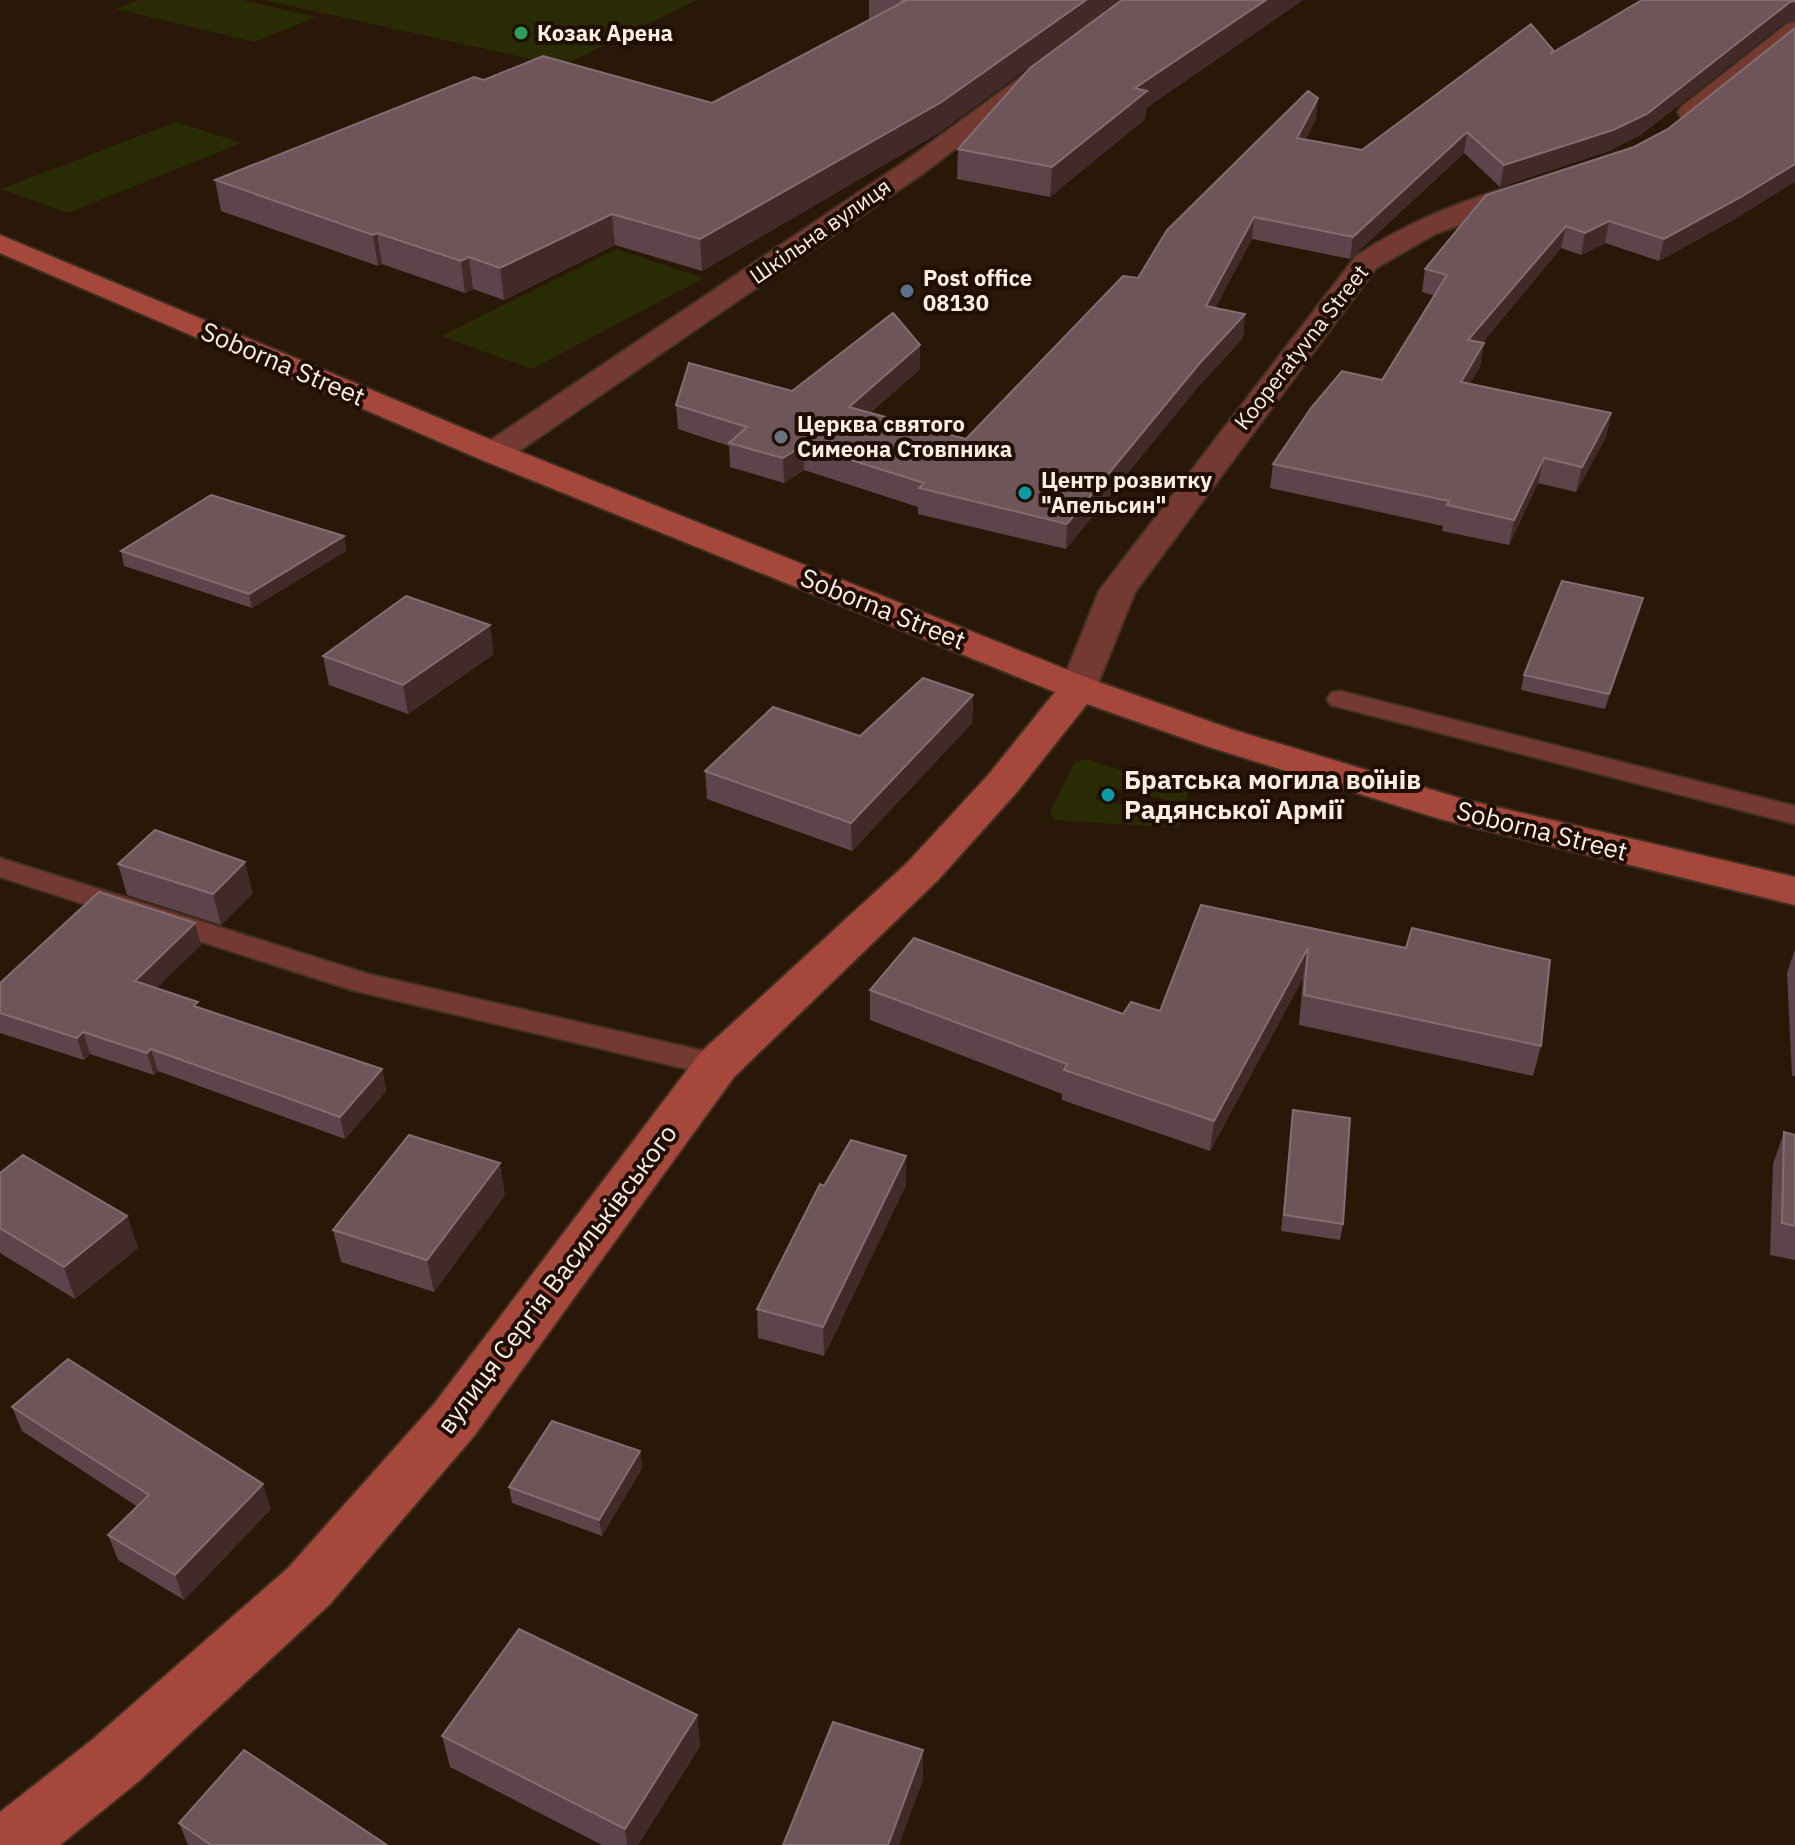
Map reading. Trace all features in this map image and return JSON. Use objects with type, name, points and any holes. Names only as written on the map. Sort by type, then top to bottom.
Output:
[{"type":"main road","name":"Soborna Street","points":[[0,243],[494,453],[1079,688],[1220,738],[1455,810],[1795,891]]},
{"type":"main road","name":"вулиця Сергія Васильківського","points":[[9,1845],[116,1760],[309,1586],[454,1420],[717,1065],[923,871],[1003,783],[1079,688]]},
{"type":"street","name":"Шкільна вулиця","points":[[494,453],[916,166],[1140,0]]},
{"type":"street","points":[[1665,132],[1795,29]]},
{"type":"street","name":"Kooperatyvna Street","points":[[1079,688],[1117,591],[1366,262],[1399,238],[1441,220],[1557,181]]},
{"type":"lane","points":[[1340,699],[1795,815]]},
{"type":"lane","points":[[0,867],[363,983],[717,1065]]},
{"type":"green space","points":[[139,0],[243,0],[316,17],[255,42],[116,9]]},
{"type":"green space","name":"Козак Арена","points":[[264,0],[697,0],[562,66]]},
{"type":"green space","points":[[176,122],[242,143],[68,213],[1,189]]},
{"type":"green space","points":[[616,249],[704,278],[532,369],[441,336]]},
{"type":"green space","points":[[1086,759],[1188,792],[1186,804],[1100,786],[1095,800],[1183,813],[1179,828],[1054,820],[1050,812],[1075,762]]},
{"type":"building","points":[[901,0],[1086,0],[940,103],[700,239],[612,214],[500,268],[469,257],[461,261],[377,233],[373,235],[215,180],[474,77],[484,80],[543,56],[712,103],[905,1]]},
{"type":"building","points":[[1122,0],[1266,0],[1135,88],[1147,91],[1052,167],[958,149],[1030,68]]},
{"type":"building","points":[[1642,0],[1795,1],[1647,114],[1613,130],[1504,165],[1467,132],[1353,237],[1254,217],[1206,306],[1245,314],[1199,364],[1067,524],[919,488],[924,483],[804,445],[783,458],[729,443],[747,427],[676,405],[689,363],[792,391],[893,313],[920,345],[849,407],[966,439],[1123,276],[1138,278],[1167,230],[1308,91],[1318,98],[1297,138],[1362,150],[1531,24],[1553,50],[1550,54]]},
{"type":"building","points":[[1795,28],[1795,164],[1664,239],[1609,221],[1585,233],[1566,226],[1468,340],[1484,343],[1461,382],[1611,413],[1582,467],[1544,458],[1514,520],[1447,505],[1449,501],[1273,464],[1311,408],[1342,371],[1382,380],[1447,275],[1425,269],[1486,195],[1634,147],[1668,129]]},
{"type":"building","points":[[211,495],[344,536],[249,594],[121,551]]},
{"type":"building","points":[[1562,581],[1643,598],[1609,694],[1524,675]]},
{"type":"building","points":[[406,596],[490,625],[403,685],[323,656]]},
{"type":"building","points":[[923,678],[973,695],[851,823],[705,771],[773,707],[860,736]]},
{"type":"building","points":[[155,830],[245,862],[213,894],[118,864]]},
{"type":"building","points":[[99,892],[195,923],[135,981],[198,1002],[194,1006],[382,1069],[340,1117],[151,1049],[147,1053],[83,1032],[77,1038],[0,1013],[0,983]]},
{"type":"building","points":[[1201,905],[1406,948],[1412,928],[1550,960],[1541,1046],[1304,995],[1308,948],[1214,1121],[1064,1070],[1067,1064],[870,990],[914,938],[1123,1014],[1131,1002],[1160,1011]]},
{"type":"building","points":[[1293,1110],[1350,1118],[1343,1224],[1284,1215]]},
{"type":"building","points":[[1784,1132],[1795,1135],[1795,1226],[1782,1223]]},
{"type":"building","points":[[409,1135],[500,1163],[427,1260],[333,1230]]},
{"type":"building","points":[[851,1140],[906,1156],[823,1327],[757,1309],[820,1184],[824,1186]]},
{"type":"building","points":[[23,1155],[127,1216],[64,1267],[0,1228],[0,1173]]},
{"type":"building","points":[[68,1359],[263,1484],[175,1575],[108,1535],[149,1495],[12,1407]]},
{"type":"building","points":[[552,1421],[640,1451],[599,1520],[509,1487]]},
{"type":"building","points":[[519,1629],[697,1715],[625,1829],[442,1736]]},
{"type":"building","points":[[833,1722],[923,1750],[888,1845],[783,1845]]},
{"type":"building","points":[[244,1750],[387,1845],[211,1845],[179,1823]]},
{"type":"place","name":"Козак Арена","points":[[521,33]]},
{"type":"place","name":"Post office 08130","points":[[907,291]]},
{"type":"place","name":"Церква святого Симеона Стовпника","points":[[781,437]]},
{"type":"place","name":"Центр розвитку \"Апельсин\"","points":[[1025,493]]},
{"type":"place","name":"Братська могила воїнів Радянської Армії","points":[[1108,795]]}]
